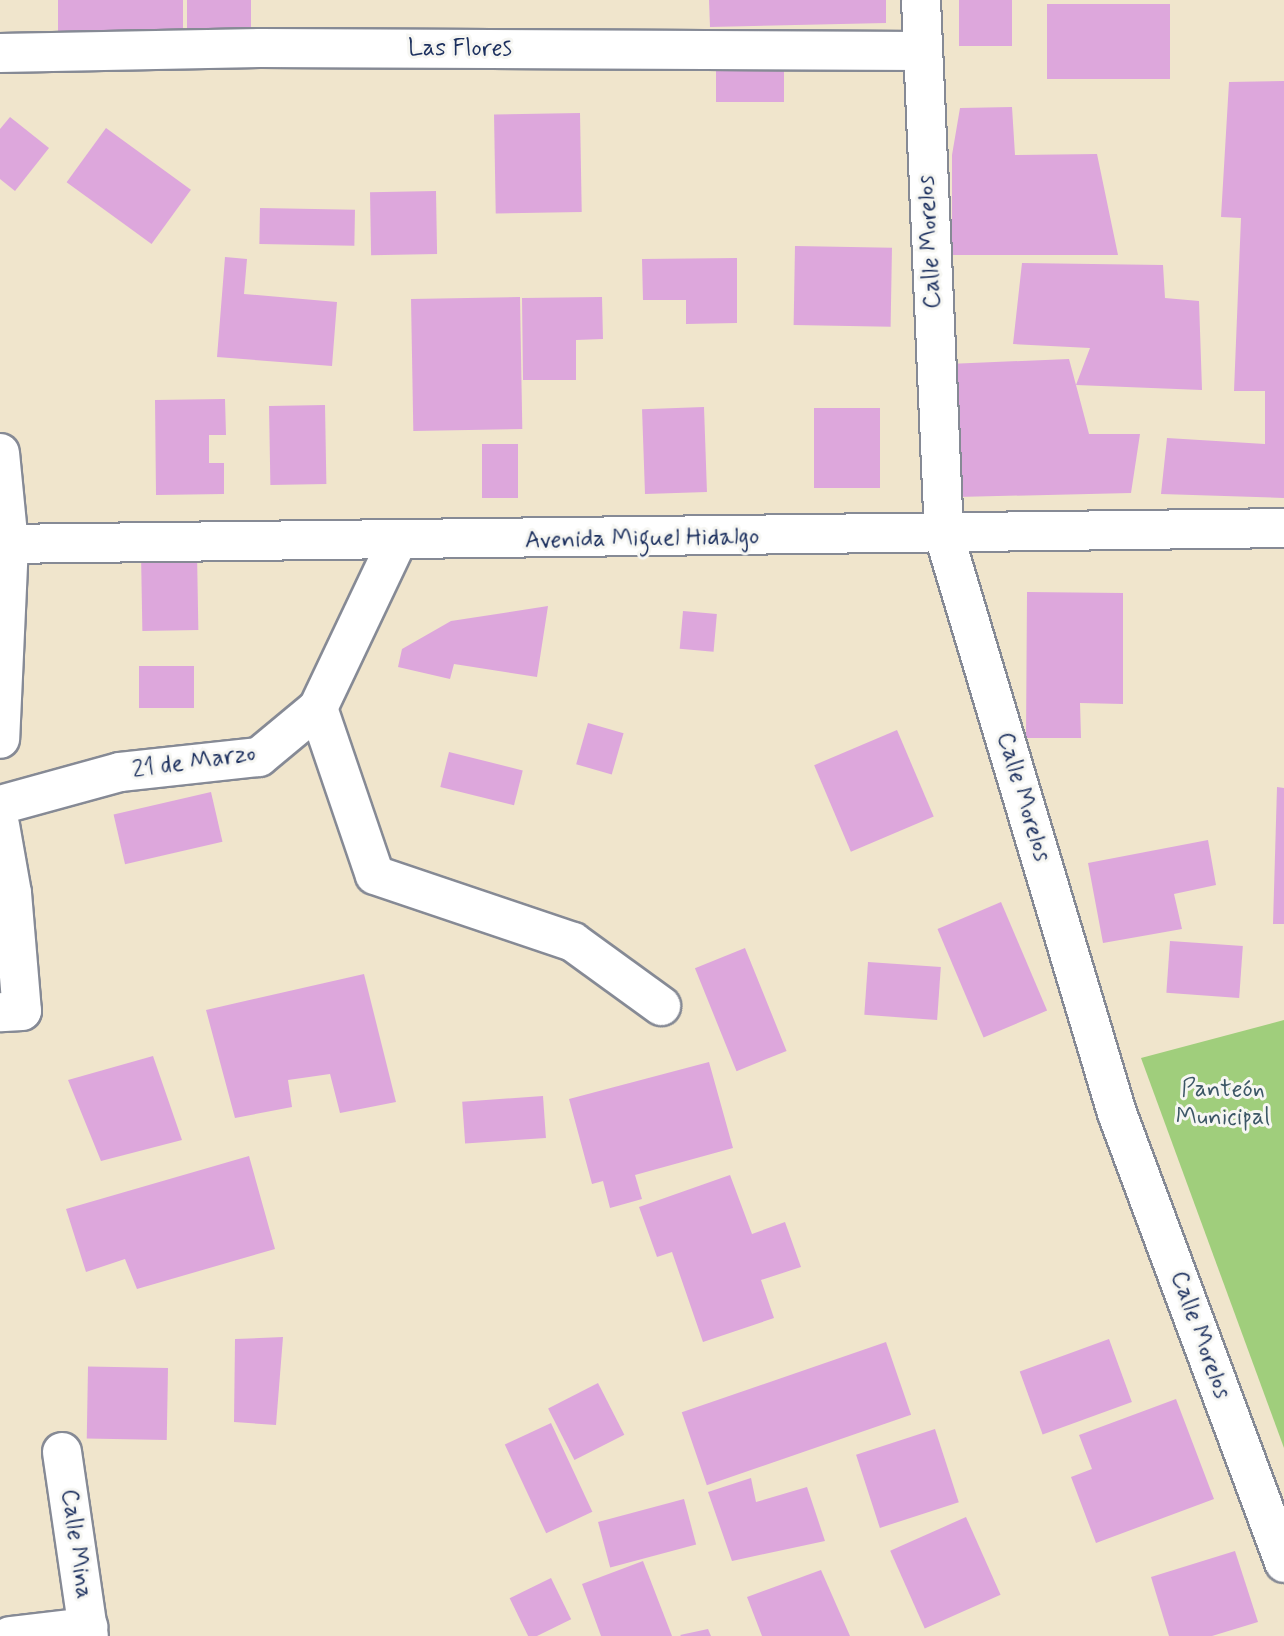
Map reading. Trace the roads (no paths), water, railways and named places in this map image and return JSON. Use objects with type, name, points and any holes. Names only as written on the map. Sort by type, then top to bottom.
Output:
[{"type":"street","name":"Calle Morelos","points":[[921,0],[921,51],[944,535],[1117,1113],[1284,1563]]},
{"type":"street","name":"Las Flores","points":[[0,53],[260,48],[921,51]]},
{"type":"street","points":[[0,453],[5,544],[0,739]]},
{"type":"street","name":"Avenida Miguel Hidalgo","points":[[5,544],[397,542],[1284,528]]},
{"type":"street","name":"21 de Marzo","points":[[0,805],[120,772],[258,757],[318,708],[397,542]]},
{"type":"street","points":[[318,708],[375,875],[573,942],[661,1006]]},
{"type":"street","points":[[0,825],[12,893],[11,1011]]},
{"type":"street","name":"Calle Mina","points":[[62,1452],[89,1632]]},
{"type":"street","points":[[10,1636],[89,1632]]},
{"type":"park label","name":"Panteón Municipal","points":[[1223,1104]]}]
